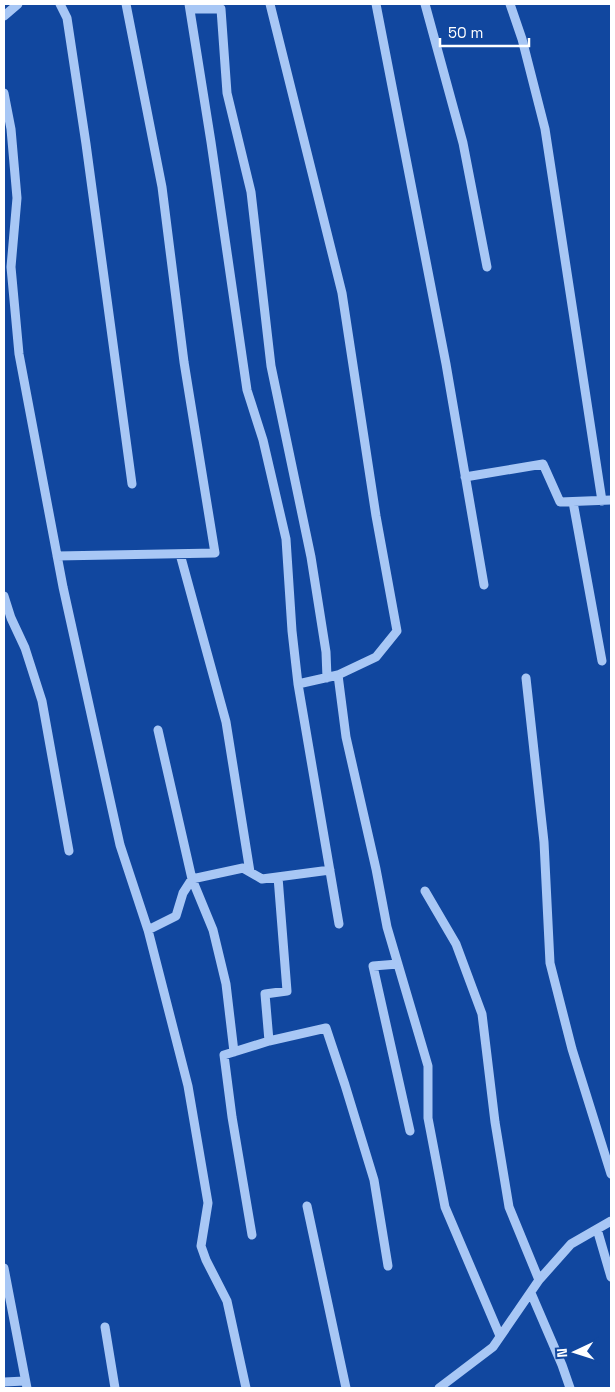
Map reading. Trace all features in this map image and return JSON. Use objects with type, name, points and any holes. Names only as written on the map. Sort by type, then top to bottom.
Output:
[{"type":"street","points":[[4,16],[18,4]]},
{"type":"street","points":[[60,4],[67,18],[132,484]]},
{"type":"street","points":[[57,556],[215,553],[184,362],[162,187],[126,4]]},
{"type":"street","points":[[270,4],[342,293],[376,516],[397,631],[376,657],[338,675],[298,684]]},
{"type":"street","points":[[376,4],[446,364],[484,585]]},
{"type":"street","points":[[425,4],[463,143],[487,267]]},
{"type":"street","points":[[466,477],[543,464],[560,502],[607,501],[545,128],[522,39],[510,4]]},
{"type":"street","points":[[327,678],[326,652],[311,557],[271,366],[251,192],[227,93],[221,9],[189,7],[211,142],[247,390],[263,440],[286,539],[292,631],[298,684],[339,924]]},
{"type":"street","points":[[4,93],[11,129],[16,198],[12,267],[19,354],[57,556],[120,845],[148,930],[188,1086],[208,1203],[201,1246],[227,1301],[246,1388]]},
{"type":"street","points":[[573,502],[602,661]]},
{"type":"street","points":[[180,554],[226,722],[250,872]]},
{"type":"street","points":[[4,596],[11,618],[25,648],[42,701],[69,851]]},
{"type":"street","points":[[338,675],[346,737],[387,927],[428,1066],[428,1118],[445,1207],[500,1336]]},
{"type":"street","points":[[526,678],[544,842],[550,963],[572,1049],[611,1174]]},
{"type":"street","points":[[158,730],[192,879],[213,930],[226,984],[234,1052]]},
{"type":"street","points":[[148,930],[176,916],[183,894],[192,879],[243,868],[262,879],[330,870]]},
{"type":"street","points":[[269,1041],[265,994],[287,991],[278,877]]},
{"type":"street","points":[[425,891],[456,944],[482,1014],[495,1122],[509,1207],[539,1280]]},
{"type":"street","points":[[398,964],[373,966],[410,1131]]},
{"type":"street","points":[[252,1235],[232,1118],[224,1056],[269,1041],[326,1028],[374,1180],[388,1266]]},
{"type":"street","points":[[307,1206],[346,1388]]},
{"type":"street","points":[[439,1388],[493,1347],[539,1280],[571,1244],[611,1221]]},
{"type":"street","points":[[597,1229],[611,1276]]},
{"type":"street","points":[[4,1268],[26,1384],[4,1382]]},
{"type":"street","points":[[531,1293],[562,1364],[570,1388]]},
{"type":"street","points":[[105,1327],[115,1388]]}]
